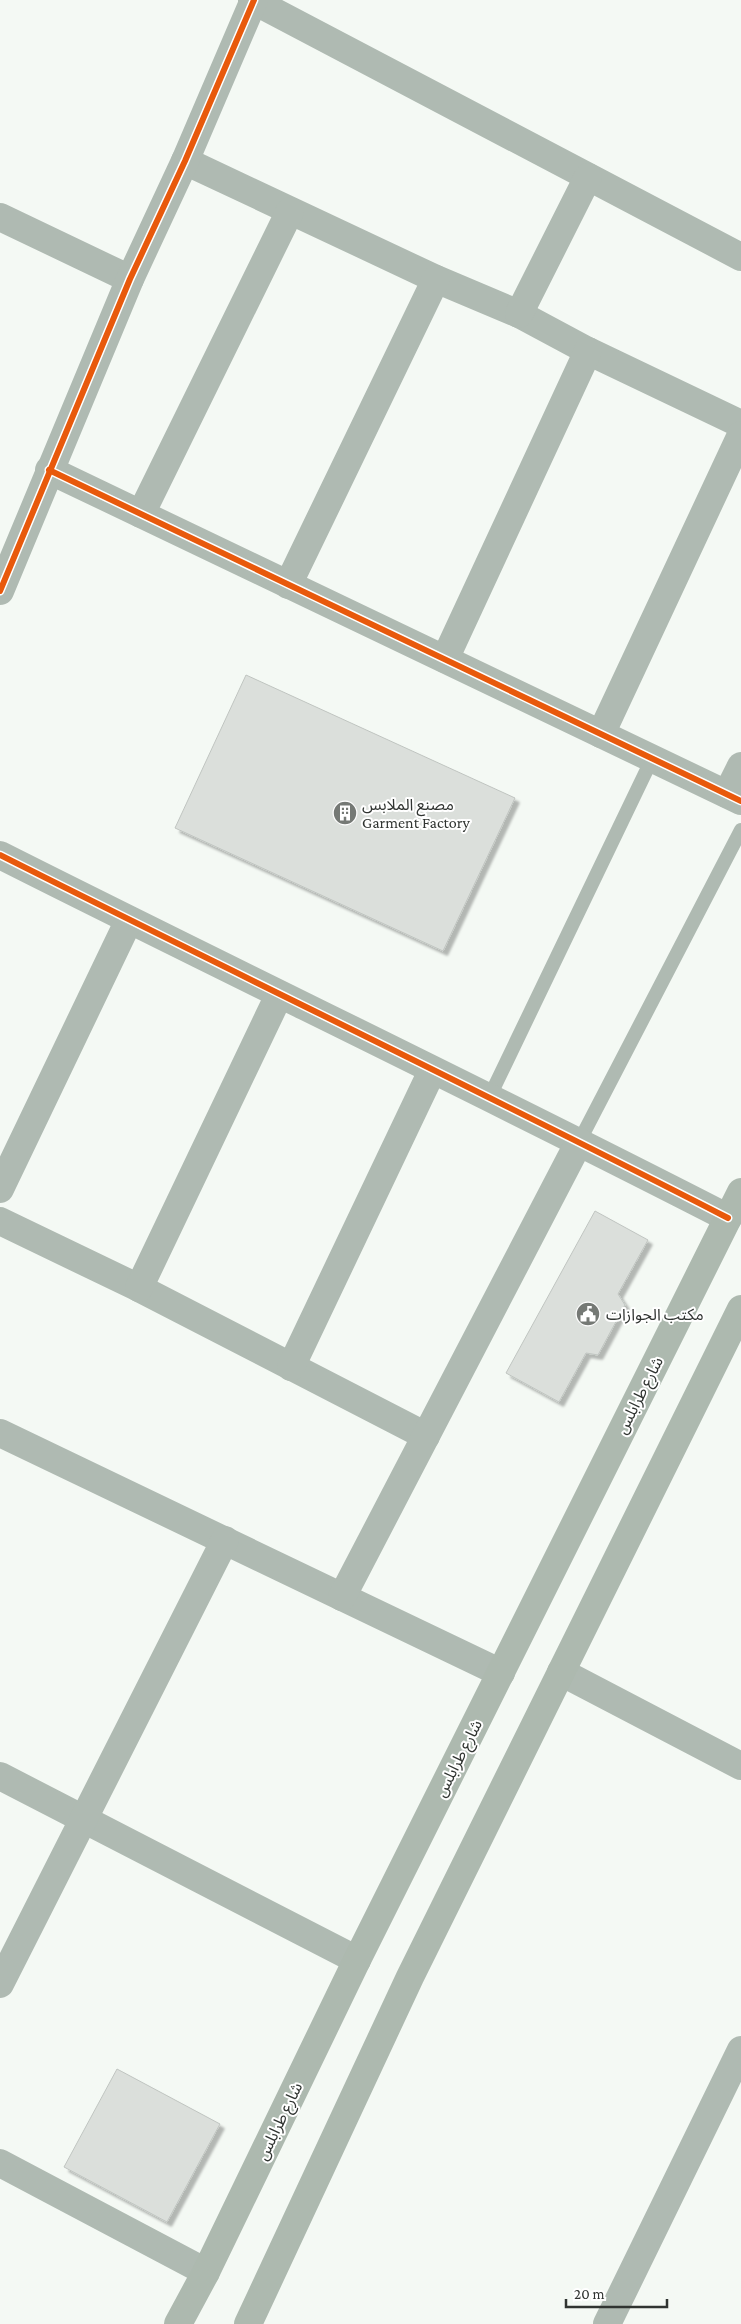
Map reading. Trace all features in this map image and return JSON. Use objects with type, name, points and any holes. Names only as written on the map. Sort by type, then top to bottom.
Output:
[{"type":"main road","name":"شارع طرابلس","points":[[178,2324],[206,2272],[357,1960],[741,1192]]},
{"type":"main road","points":[[248,2324],[410,1977],[741,1309]]},
{"type":"street","points":[[0,591],[9,543],[49,470],[130,279],[185,161],[253,0],[741,258]]},
{"type":"street","points":[[185,161],[436,280],[519,314],[588,351],[741,424]]},
{"type":"street","points":[[519,314],[588,177]]},
{"type":"street","points":[[140,514],[290,210]]},
{"type":"street","points":[[0,217],[130,279]]},
{"type":"street","points":[[288,585],[436,280]]},
{"type":"street","points":[[445,660],[588,351]]},
{"type":"street","points":[[601,734],[741,435]]},
{"type":"street","points":[[49,470],[734,798],[741,766]]},
{"type":"street","points":[[0,855],[278,995],[579,1142],[728,1218]]},
{"type":"street","points":[[0,1189],[129,920]]},
{"type":"street","points":[[139,1288],[278,995]]},
{"type":"street","points":[[291,1367],[432,1071]]},
{"type":"street","points":[[342,1597],[579,1142]]},
{"type":"street","points":[[0,1221],[139,1288],[426,1436]]},
{"type":"street","points":[[0,1433],[501,1672]]},
{"type":"street","points":[[0,1984],[225,1540]]},
{"type":"street","points":[[560,1672],[741,1766]]},
{"type":"street","points":[[0,1776],[357,1960]]},
{"type":"street","points":[[607,2324],[741,2050]]},
{"type":"street","points":[[0,2164],[206,2272]]},
{"type":"lane","points":[[489,1098],[652,759]]},
{"type":"lane","points":[[579,1142],[741,830]]},
{"type":"building","name":"مصنع الملابس Garment Factory","points":[[246,675],[515,798],[443,951],[175,828]]},
{"type":"building","points":[[595,1211],[648,1240],[618,1294],[625,1305],[598,1355],[586,1353],[559,1402],[506,1373]]},
{"type":"building","points":[[117,2069],[220,2124],[167,2222],[64,2167]]},
{"type":"cycle path","points":[[0,591],[130,279],[185,161],[254,0]]},
{"type":"cycle path","points":[[49,470],[741,801]]},
{"type":"cycle path","points":[[0,855],[547,1126],[728,1218]]},
{"type":"place","name":"مصنع الملابس Garment Factory","points":[[345,813]]},
{"type":"place","name":"مكتب الجوازات","points":[[588,1314]]}]
